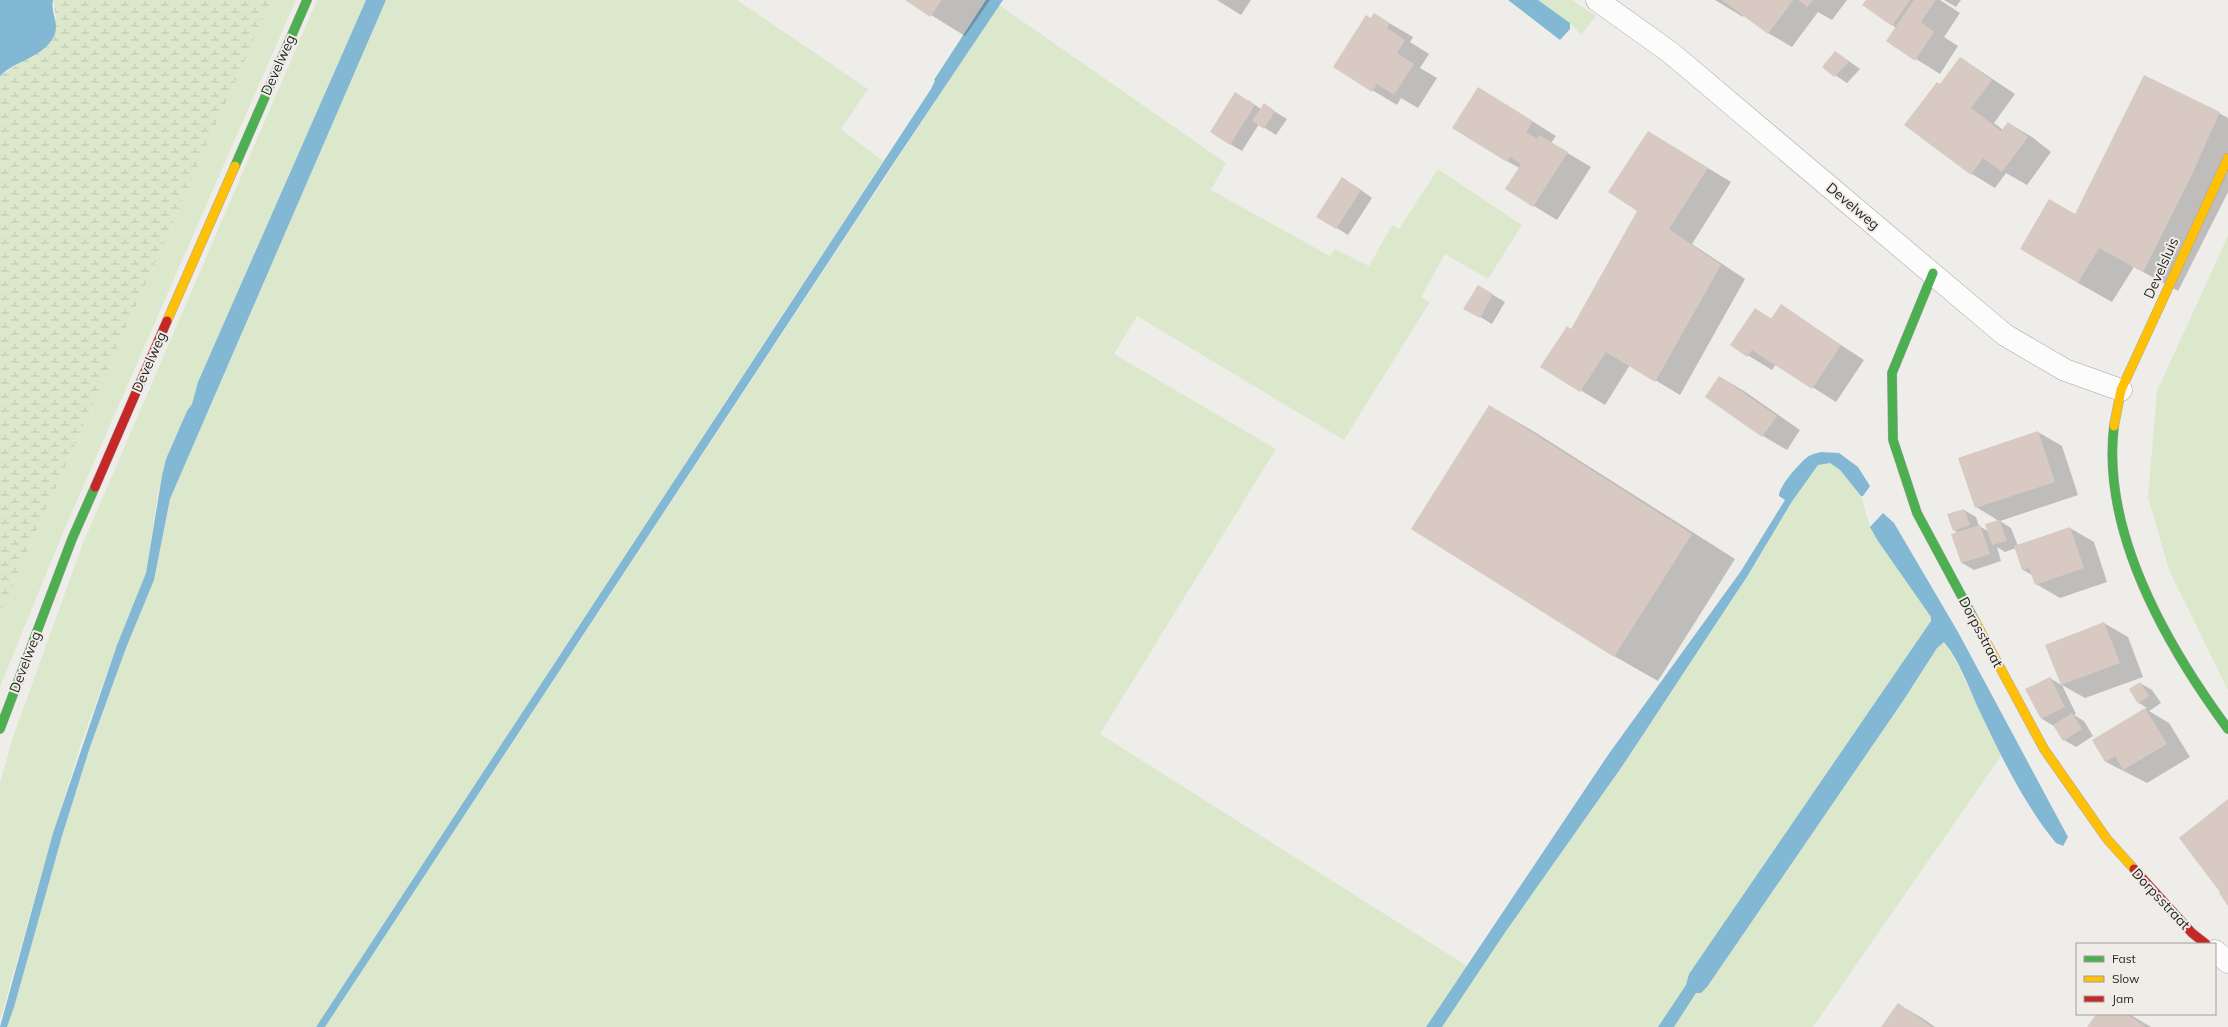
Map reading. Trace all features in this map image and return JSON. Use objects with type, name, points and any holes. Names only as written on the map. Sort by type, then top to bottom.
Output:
[{"type":"street","name":"Develweg","points":[[0,729],[72,539],[307,0]]},
{"type":"street","name":"Develweg","points":[[1597,0],[1671,53],[2005,335],[2064,370],[2121,390]]},
{"type":"street","name":"Develsluis","points":[[2121,390],[2228,158]]},
{"type":"street","name":"Dorpsstraat","points":[[1933,273],[1892,373],[1893,440],[1917,513],[2044,749],[2107,839],[2192,932],[2205,943]]},
{"type":"street","points":[[2121,390],[2113,431],[2114,466],[2125,536],[2152,607],[2203,697],[2228,729]]},
{"type":"street","points":[[2216,952],[2228,962]]},
{"type":"green space","points":[[53,0],[271,0],[0,614],[0,76],[17,65],[56,18]]},
{"type":"green space","points":[[271,0],[296,0],[62,535],[0,687],[0,614]]},
{"type":"green space","points":[[317,0],[366,0],[198,382],[192,404],[187,411],[166,459],[157,500],[146,573],[117,645],[81,744],[53,833],[0,1021],[0,783],[13,737],[83,543]]},
{"type":"green space","points":[[386,0],[737,0],[868,89],[841,129],[883,161],[316,1027],[7,1027],[62,836],[90,747],[126,648],[154,580],[170,499]]},
{"type":"green space","points":[[1538,0],[1572,0],[1596,16],[1581,35],[1570,23]]},
{"type":"green space","points":[[999,5],[1226,163],[1211,190],[1330,256],[1335,249],[1369,266],[1392,225],[1399,229],[1438,169],[1522,225],[1488,279],[1445,254],[1421,297],[1430,302],[1344,440],[1137,316],[1114,354],[1276,449],[1100,734],[1467,966],[1426,1027],[325,1027]]},
{"type":"green space","points":[[2228,236],[2228,690],[2169,570],[2148,497],[2157,391]]},
{"type":"green space","points":[[1830,463],[1840,470],[1861,496],[1870,527],[1931,617],[1931,621],[1658,1027],[1442,1027],[1504,934],[1623,765],[1748,575],[1791,503],[1818,465]]},
{"type":"green space","points":[[1944,642],[1957,663],[2001,756],[1813,1027],[1674,1027],[1696,993],[1707,987],[1903,701],[1937,648]]},
{"type":"water","points":[[0,0],[53,0],[52,4],[56,23],[56,32],[43,49],[0,76]]},
{"type":"water","points":[[366,0],[386,0],[170,499],[154,580],[126,648],[90,747],[62,836],[14,1007],[7,1027],[0,1027],[53,833],[117,645],[146,573],[166,459],[187,411],[192,404],[198,382]]},
{"type":"water","points":[[986,0],[1003,0],[891,167],[325,1027],[316,1027],[931,89],[935,81],[934,80]]},
{"type":"water","points":[[1508,0],[1538,0],[1570,23],[1570,29],[1560,40]]},
{"type":"water","points":[[1821,452],[1839,453],[1858,467],[1870,486],[1863,496],[1861,496],[1840,470],[1830,463],[1818,465],[1791,503],[1748,575],[1623,765],[1504,934],[1442,1027],[1426,1027],[1608,755],[1741,571],[1785,500],[1779,496],[1782,486],[1805,459]]},
{"type":"water","points":[[1883,513],[1894,523],[1958,632],[2068,837],[2063,846],[2056,843],[2034,813],[2005,763],[1980,712],[1960,666],[1944,642],[1937,648],[1903,701],[1707,987],[1701,993],[1696,993],[1674,1027],[1658,1027],[1686,985],[1689,974],[1931,621],[1931,617],[1878,541],[1870,527]]},
{"type":"building","points":[[905,0],[942,0],[930,17]]},
{"type":"building","points":[[1722,0],[1793,0],[1768,34]]},
{"type":"building","points":[[1798,0],[1813,0],[1807,7]]},
{"type":"building","points":[[1866,0],[1910,0],[1892,26],[1862,5]]},
{"type":"building","points":[[1914,0],[1936,0],[1921,22],[1934,32],[1915,61],[1886,41]]},
{"type":"building","points":[[1374,13],[1390,23],[1387,28],[1405,40],[1397,53],[1414,64],[1394,95],[1377,84],[1372,92],[1333,67],[1366,15],[1371,18]]},
{"type":"building","points":[[1835,51],[1849,62],[1834,77],[1822,67]]},
{"type":"building","points":[[1960,57],[1992,80],[1971,108],[2001,131],[2008,122],[2028,137],[2002,172],[1983,158],[1971,175],[1904,125],[1937,82],[1940,84]]},
{"type":"building","points":[[2144,75],[2220,112],[2189,181],[2143,272],[2099,248],[2078,283],[2020,249],[2049,199],[2075,214]]},
{"type":"building","points":[[1478,87],[1533,121],[1526,132],[1537,139],[1539,135],[1568,152],[1533,207],[1505,189],[1521,164],[1510,157],[1507,162],[1452,128]]},
{"type":"building","points":[[1235,92],[1255,105],[1230,145],[1210,132]]},
{"type":"building","points":[[1264,103],[1275,111],[1264,129],[1252,121]]},
{"type":"building","points":[[1648,131],[1708,168],[1669,229],[1721,265],[1655,382],[1606,352],[1580,392],[1540,367],[1567,326],[1571,329],[1637,211],[1608,192]]},
{"type":"building","points":[[1342,177],[1361,190],[1336,229],[1316,217]]},
{"type":"building","points":[[1478,285],[1493,294],[1480,318],[1463,309]]},
{"type":"building","points":[[1781,304],[1841,345],[1812,389],[1752,350],[1747,357],[1730,345],[1755,308],[1771,319]]},
{"type":"building","points":[[1719,376],[1777,416],[1762,437],[1705,397]]},
{"type":"building","points":[[1489,405],[1692,534],[1614,657],[1411,529]]},
{"type":"building","points":[[2038,431],[2055,482],[1975,508],[1958,458]]},
{"type":"building","points":[[1964,509],[1970,525],[1953,531],[1947,514]]},
{"type":"building","points":[[1999,520],[2007,541],[1992,545],[1985,524]]},
{"type":"building","points":[[1980,525],[1990,554],[1961,563],[1951,534]]},
{"type":"building","points":[[2070,527],[2084,568],[2035,585],[2029,568],[2022,570],[2014,546]]},
{"type":"building","points":[[2104,622],[2120,663],[2061,685],[2045,645]]},
{"type":"building","points":[[2050,677],[2065,707],[2041,719],[2025,689]]},
{"type":"building","points":[[2140,682],[2149,696],[2138,704],[2129,689]]},
{"type":"building","points":[[2145,708],[2167,744],[2123,770],[2115,756],[2105,762],[2092,740]]},
{"type":"building","points":[[2072,713],[2082,729],[2063,741],[2053,725]]},
{"type":"building","points":[[2228,799],[2228,906],[2219,893],[2220,892],[2179,838]]},
{"type":"building","points":[[1898,1003],[1932,1027],[1881,1027]]},
{"type":"building","points":[[2095,1015],[2128,1015],[2146,1027],[2087,1027]]},
{"type":"traffic: fast","points":[[235,166],[307,0]]},
{"type":"traffic: fast","points":[[1933,273],[1892,373],[1893,440],[1917,513],[1975,621]]},
{"type":"traffic: fast","points":[[2114,426],[2113,466],[2118,507],[2128,547],[2143,586],[2162,625],[2205,697],[2228,729]]},
{"type":"traffic: fast","points":[[0,729],[72,539],[95,487]]},
{"type":"traffic: slow","points":[[2114,426],[2121,390],[2228,158]]},
{"type":"traffic: slow","points":[[167,321],[235,166]]},
{"type":"traffic: slow","points":[[1975,621],[2044,749],[2107,839],[2134,869]]},
{"type":"traffic: jam","points":[[95,487],[167,321]]},
{"type":"traffic: jam","points":[[2134,869],[2192,933],[2205,943]]}]
